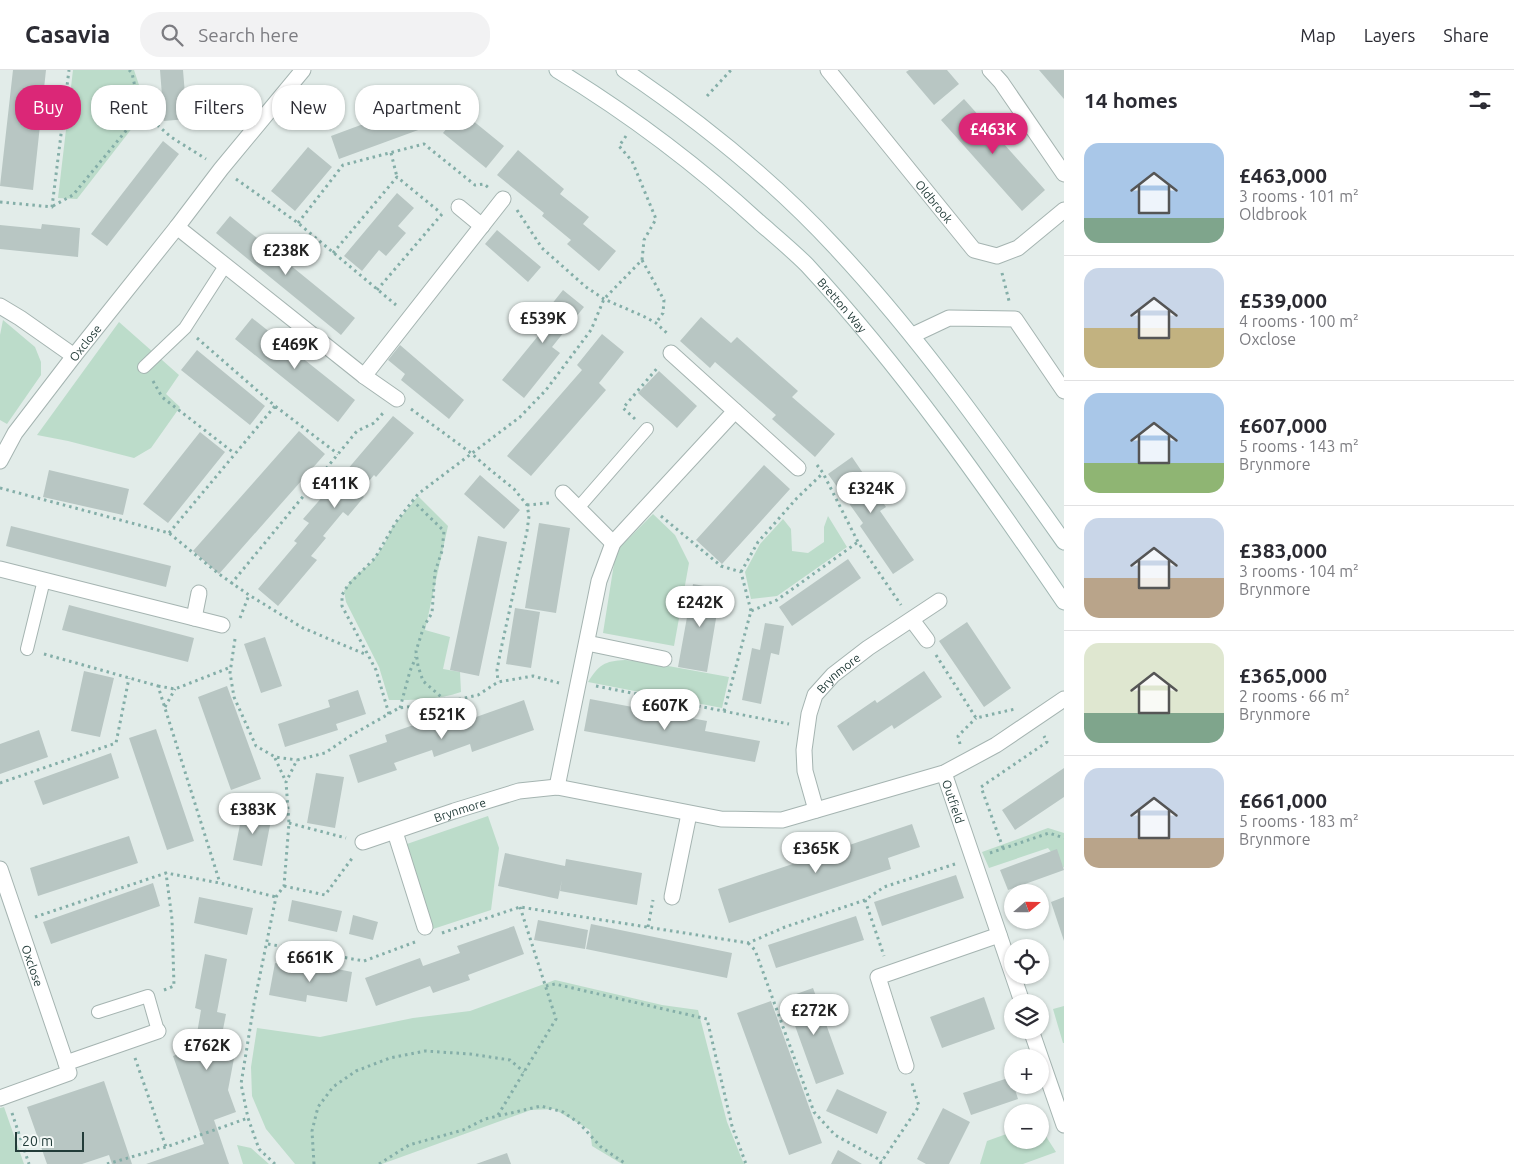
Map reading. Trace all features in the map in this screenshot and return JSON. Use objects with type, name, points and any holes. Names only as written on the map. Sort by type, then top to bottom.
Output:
[{"type":"street","name":"Bretton Way","points":[[557,70],[685,157],[806,264],[886,355],[1003,512],[1064,602]]},
{"type":"street","points":[[624,70],[680,108],[729,147],[771,184],[835,246],[913,335],[970,410],[1064,542]]},
{"type":"street","name":"Oldbrook","points":[[828,70],[974,250],[996,256]]},
{"type":"street","points":[[990,70],[1001,82],[1064,174]]},
{"type":"street","name":"Oxclose","points":[[0,461],[15,433],[74,356],[298,74]]},
{"type":"street","points":[[364,376],[504,199]]},
{"type":"street","points":[[458,207],[482,226]]},
{"type":"street","points":[[996,256],[1018,248],[1064,210]]},
{"type":"street","points":[[177,227],[364,376],[397,399]]},
{"type":"street","points":[[0,306],[74,356]]},
{"type":"street","points":[[913,335],[949,318],[1014,318],[1064,391]]},
{"type":"street","points":[[671,353],[798,468]]},
{"type":"street","points":[[557,787],[599,580],[613,543],[735,411]]},
{"type":"street","points":[[563,493],[613,543]]},
{"type":"street","points":[[0,569],[222,625]]},
{"type":"street","points":[[194,618],[199,593]]},
{"type":"street","name":"Brynmore","points":[[816,810],[805,771],[804,750],[806,727],[815,696],[833,675],[868,648],[939,601]]},
{"type":"street","points":[[912,620],[926,640]]},
{"type":"street","points":[[587,642],[664,659]]},
{"type":"street","name":"Outfield","points":[[1019,994],[944,773],[996,745],[1064,699]]},
{"type":"street","name":"Brynmore","points":[[364,842],[519,791],[557,787],[721,820],[782,820],[944,773]]},
{"type":"street","points":[[672,898],[689,814]]},
{"type":"street","points":[[395,832],[425,927]]},
{"type":"street","name":"Oxclose","points":[[0,869],[66,1063]]},
{"type":"street","points":[[906,1066],[878,977],[999,935]]},
{"type":"street","points":[[3,1096],[69,1073],[66,1063],[158,1031]]},
{"type":"street","points":[[1034,1039],[1064,1125]]},
{"type":"lane","points":[[144,367],[185,328],[225,266]]},
{"type":"lane","points":[[579,507],[646,429]]},
{"type":"lane","points":[[27,649],[44,580]]},
{"type":"lane","points":[[98,1012],[148,996],[158,1031]]},
{"type":"path","points":[[52,207],[69,70]]},
{"type":"path","points":[[129,70],[132,73],[135,85]]},
{"type":"path","points":[[707,96],[731,70]]},
{"type":"path","points":[[0,202],[52,207],[73,195],[127,130]]},
{"type":"path","points":[[163,130],[171,137],[222,168],[298,223],[410,317]]},
{"type":"path","points":[[634,140],[626,135],[619,146],[632,161],[656,220],[644,240],[642,260],[664,300],[663,313],[656,323]]},
{"type":"path","points":[[391,153],[397,177],[442,214]]},
{"type":"path","points":[[333,253],[397,177]]},
{"type":"path","points":[[377,290],[442,214],[458,207]]},
{"type":"path","points":[[996,256],[1014,318]]},
{"type":"path","points":[[389,714],[376,670],[342,606],[342,595],[348,585],[375,558],[396,522],[412,500],[432,482],[520,418],[546,390],[591,330],[604,299],[642,260]]},
{"type":"path","points":[[185,328],[275,406],[338,454]]},
{"type":"path","points":[[646,429],[624,408],[671,353]]},
{"type":"path","points":[[144,367],[162,396],[234,454]]},
{"type":"path","points":[[232,584],[356,431],[374,423],[397,399],[471,453],[514,489],[527,505],[529,516],[497,670],[498,682]]},
{"type":"path","points":[[169,533],[275,406]]},
{"type":"path","points":[[724,711],[751,611],[741,572],[758,542],[797,498],[823,473]]},
{"type":"path","points":[[0,488],[169,533],[232,584],[303,628],[369,655]]},
{"type":"path","points":[[399,708],[420,638],[432,613],[435,572],[442,551],[444,531],[412,500]]},
{"type":"path","points":[[659,514],[721,566],[741,572]]},
{"type":"path","points":[[751,611],[777,600],[858,542]]},
{"type":"path","points":[[238,624],[249,595]]},
{"type":"path","points":[[236,635],[230,673],[234,697],[256,746],[275,757],[297,760],[326,754],[350,736],[399,708],[447,702],[478,695],[498,682],[533,676],[806,727]]},
{"type":"path","points":[[926,640],[976,718]]},
{"type":"path","points":[[27,649],[158,686],[175,689],[231,667]]},
{"type":"path","points":[[416,656],[423,681],[447,702]]},
{"type":"path","points":[[0,783],[116,743],[129,678]]},
{"type":"path","points":[[158,686],[220,883]]},
{"type":"path","points":[[165,707],[175,689]]},
{"type":"path","points":[[958,736],[976,718],[1018,708]]},
{"type":"path","points":[[1003,848],[981,787],[1047,742],[1034,719]]},
{"type":"path","points":[[275,757],[286,782],[288,823],[284,886],[276,897],[254,1004],[241,1084],[248,1118],[259,1149],[275,1164]]},
{"type":"path","points":[[286,782],[297,760]]},
{"type":"path","points":[[284,886],[325,895],[364,842],[288,823]]},
{"type":"path","points":[[148,996],[174,986],[172,919],[166,873]]},
{"type":"path","points":[[18,923],[166,873],[220,883],[276,897]]},
{"type":"path","points":[[865,900],[890,973]]},
{"type":"path","points":[[498,1116],[556,1019],[520,906]]},
{"type":"path","points":[[748,943],[755,950],[814,1112],[835,1135],[881,1163],[919,1106],[906,1066]]},
{"type":"path","points":[[546,986],[555,984],[707,1019],[732,1126],[746,1164]]},
{"type":"path","points":[[129,1041],[166,1147]]},
{"type":"path","points":[[314,1164],[312,1131],[318,1107],[333,1087],[356,1071],[390,1058],[425,1051],[470,1054],[510,1060],[524,1072]]},
{"type":"path","points":[[3,1096],[29,1164]]},
{"type":"path","points":[[378,1164],[410,1145],[463,1130],[485,1119],[541,1106],[563,1112],[579,1123],[602,1148],[626,1164]]},
{"type":"path","points":[[107,1164],[166,1147],[248,1118]]},
{"type":"green space","points":[[73,70],[134,70],[139,85],[91,85],[91,130],[131,130],[77,199],[58,198],[66,130],[81,130],[81,85],[71,85]]},
{"type":"green space","points":[[3,320],[35,347],[41,362],[41,375],[7,424],[0,420],[0,335]]},
{"type":"green space","points":[[119,322],[179,375],[166,394],[180,407],[151,448],[134,458],[37,435]]},
{"type":"green space","points":[[418,496],[448,526],[425,630],[450,637],[443,669],[460,672],[461,692],[416,700],[389,700],[379,667],[346,602],[344,591],[352,579],[371,563],[384,545],[392,528]]},
{"type":"green space","points":[[653,514],[675,535],[689,563],[674,646],[603,633],[616,551]]},
{"type":"green space","points":[[828,516],[847,547],[777,596],[751,599],[745,572],[760,544],[783,519],[791,529],[792,551],[808,553],[824,542],[824,527]]},
{"type":"green space","points":[[625,660],[729,677],[722,708],[588,682],[603,665],[612,661]]},
{"type":"green space","points":[[488,816],[499,848],[491,910],[433,929],[404,845]]},
{"type":"green space","points":[[1048,828],[1064,833],[1064,868],[1048,848],[989,868],[982,852]]},
{"type":"green space","points":[[555,980],[662,1005],[698,1010],[727,1122],[743,1162],[746,1164],[622,1164],[592,1146],[590,1130],[554,1109],[531,1110],[382,1164],[295,1164],[266,1129],[252,1096],[251,1067],[257,1028],[320,1037],[413,1018],[470,1011]]},
{"type":"green space","points":[[1064,1006],[1064,1043],[1063,1043],[1053,1009]]},
{"type":"green space","points":[[4,1107],[24,1164],[0,1164],[0,1108]]},
{"type":"green space","points":[[1004,1135],[1004,1149],[1049,1149],[1049,1141],[1056,1152],[1023,1164],[980,1164],[987,1141]]},
{"type":"green space","points":[[237,1145],[251,1148],[269,1164],[243,1164]]},
{"type":"building","points":[[13,70],[46,70],[44,85],[15,85],[15,130],[40,130],[33,190],[0,186]]},
{"type":"building","points":[[160,70],[183,70],[184,85],[176,85],[176,120],[166,121],[166,85],[161,85]]},
{"type":"building","points":[[909,70],[947,70],[959,84],[934,105],[906,72]]},
{"type":"building","points":[[1039,70],[1064,70],[1064,99]]},
{"type":"building","points":[[964,99],[1045,190],[1022,211],[941,120]]},
{"type":"building","points":[[479,126],[504,146],[486,168],[443,133],[445,130],[479,130]]},
{"type":"building","points":[[355,127],[355,130],[418,130],[339,159],[331,136]]},
{"type":"building","points":[[163,141],[179,154],[107,246],[91,234]]},
{"type":"building","points":[[308,147],[332,167],[295,211],[271,191]]},
{"type":"building","points":[[518,150],[564,189],[560,194],[589,217],[583,224],[616,251],[599,271],[567,244],[571,240],[542,216],[544,213],[497,175]]},
{"type":"building","points":[[397,193],[414,208],[398,226],[406,233],[386,256],[379,250],[362,271],[344,256]]},
{"type":"building","points":[[230,216],[355,318],[341,335],[216,233]]},
{"type":"building","points":[[42,224],[80,228],[78,257],[0,249],[0,225],[41,229]]},
{"type":"building","points":[[497,230],[541,267],[528,282],[485,244]]},
{"type":"building","points":[[563,290],[584,307],[552,347],[560,353],[524,398],[502,380],[538,336],[531,330]]},
{"type":"building","points":[[701,317],[731,343],[737,337],[798,391],[792,397],[835,434],[815,457],[772,419],[776,415],[715,362],[710,368],[680,341]]},
{"type":"building","points":[[252,318],[355,400],[338,422],[235,339]]},
{"type":"building","points":[[602,334],[624,352],[599,383],[606,390],[531,476],[507,456],[582,370],[577,365]]},
{"type":"building","points":[[400,345],[464,400],[449,419],[401,380],[405,374],[388,360]]},
{"type":"building","points":[[197,350],[265,406],[250,425],[181,370]]},
{"type":"building","points":[[659,371],[697,406],[677,428],[638,393]]},
{"type":"building","points":[[393,416],[414,433],[376,477],[374,475],[359,493],[364,497],[348,516],[343,512],[323,536],[326,538],[311,556],[317,560],[278,606],[258,589],[297,543],[294,541],[309,523],[303,519],[324,495],[328,499],[344,480],[341,477]]},
{"type":"building","points":[[299,431],[325,454],[219,574],[193,551]]},
{"type":"building","points":[[200,432],[225,452],[168,523],[143,504]]},
{"type":"building","points":[[852,457],[886,507],[880,511],[914,560],[893,574],[860,526],[863,523],[828,474]]},
{"type":"building","points":[[764,465],[790,489],[722,564],[696,540]]},
{"type":"building","points":[[49,470],[129,489],[123,515],[43,497]]},
{"type":"building","points":[[480,475],[520,510],[504,529],[464,494]]},
{"type":"building","points":[[539,523],[570,528],[556,613],[525,608]]},
{"type":"building","points":[[11,526],[171,566],[166,587],[6,546]]},
{"type":"building","points":[[478,536],[507,542],[479,676],[450,670]]},
{"type":"building","points":[[848,559],[861,578],[792,626],[779,607]]},
{"type":"building","points":[[693,584],[721,589],[707,672],[678,667]]},
{"type":"building","points":[[69,605],[194,638],[188,662],[62,630]]},
{"type":"building","points":[[515,608],[540,612],[531,668],[506,664]]},
{"type":"building","points":[[967,622],[1011,688],[984,707],[939,641]]},
{"type":"building","points":[[765,623],[784,626],[779,655],[771,653],[761,704],[742,700],[752,648],[760,650]]},
{"type":"building","points":[[265,637],[282,686],[261,693],[244,644]]},
{"type":"building","points":[[84,671],[114,678],[100,737],[71,731]]},
{"type":"building","points":[[924,671],[942,697],[894,729],[892,725],[853,751],[837,726],[875,700],[877,703]]},
{"type":"building","points":[[227,686],[261,779],[231,790],[198,697]]},
{"type":"building","points":[[358,690],[366,714],[336,724],[338,730],[285,747],[278,724],[330,707],[328,700]]},
{"type":"building","points":[[590,699],[707,721],[705,731],[760,741],[755,762],[584,731]]},
{"type":"building","points":[[524,700],[534,730],[472,752],[470,744],[434,757],[432,750],[394,763],[397,770],[358,783],[349,755],[387,742],[385,735],[422,722],[425,729],[460,717],[462,722]]},
{"type":"building","points":[[156,729],[194,841],[167,850],[129,738]]},
{"type":"building","points":[[39,730],[48,757],[0,774],[0,744]]},
{"type":"building","points":[[111,753],[119,778],[43,805],[34,781]]},
{"type":"building","points":[[1064,768],[1064,797],[1015,830],[1002,810]]},
{"type":"building","points":[[316,773],[344,777],[335,828],[307,823]]},
{"type":"building","points":[[244,804],[273,810],[262,866],[233,860]]},
{"type":"building","points":[[912,824],[920,847],[888,858],[891,869],[729,923],[718,889]]},
{"type":"building","points":[[129,836],[138,863],[38,896],[30,868]]},
{"type":"building","points":[[1057,849],[1064,870],[1025,884],[1006,884],[1000,870]]},
{"type":"building","points":[[505,853],[565,866],[566,859],[642,873],[637,905],[560,891],[562,880],[558,899],[498,886]]},
{"type":"building","points":[[956,875],[964,898],[882,926],[874,902]]},
{"type":"building","points":[[153,883],[160,906],[51,944],[43,922]]},
{"type":"building","points":[[199,897],[253,908],[247,935],[194,923]]},
{"type":"building","points":[[1064,897],[1064,941],[1051,902]]},
{"type":"building","points":[[292,900],[342,911],[337,932],[288,921]]},
{"type":"building","points":[[353,915],[378,922],[373,940],[349,934]]},
{"type":"building","points":[[856,916],[864,940],[776,968],[768,945]]},
{"type":"building","points":[[538,920],[588,930],[585,949],[534,940]]},
{"type":"building","points":[[591,924],[732,953],[727,978],[586,949]]},
{"type":"building","points":[[514,926],[524,954],[468,975],[470,980],[433,993],[430,986],[376,1006],[365,978],[420,958],[423,966],[460,953],[457,946]]},
{"type":"building","points":[[205,954],[227,959],[217,1012],[226,1014],[219,1050],[235,1053],[228,1090],[236,1112],[214,1120],[229,1164],[146,1164],[204,1144],[173,1056],[200,1046],[195,1045],[201,1010],[195,1008]]},
{"type":"building","points":[[275,963],[312,970],[313,964],[352,972],[347,1002],[307,995],[306,1002],[269,995]]},
{"type":"building","points":[[813,988],[844,1074],[816,1084],[785,998]]},
{"type":"building","points":[[984,997],[995,1029],[942,1048],[930,1017]]},
{"type":"building","points":[[771,1001],[822,1143],[789,1155],[737,1013]]},
{"type":"building","points":[[1004,1079],[1004,1094],[1016,1094],[1018,1099],[971,1115],[963,1093]]},
{"type":"building","points":[[104,1081],[132,1164],[112,1164],[109,1155],[82,1164],[47,1164],[27,1107]]},
{"type":"building","points":[[837,1089],[887,1112],[877,1134],[826,1111]]},
{"type":"building","points":[[943,1108],[970,1122],[949,1164],[926,1164],[917,1159]]},
{"type":"building","points":[[838,1150],[862,1164],[831,1164]]},
{"type":"building","points":[[507,1153],[511,1164],[476,1164]]}]
